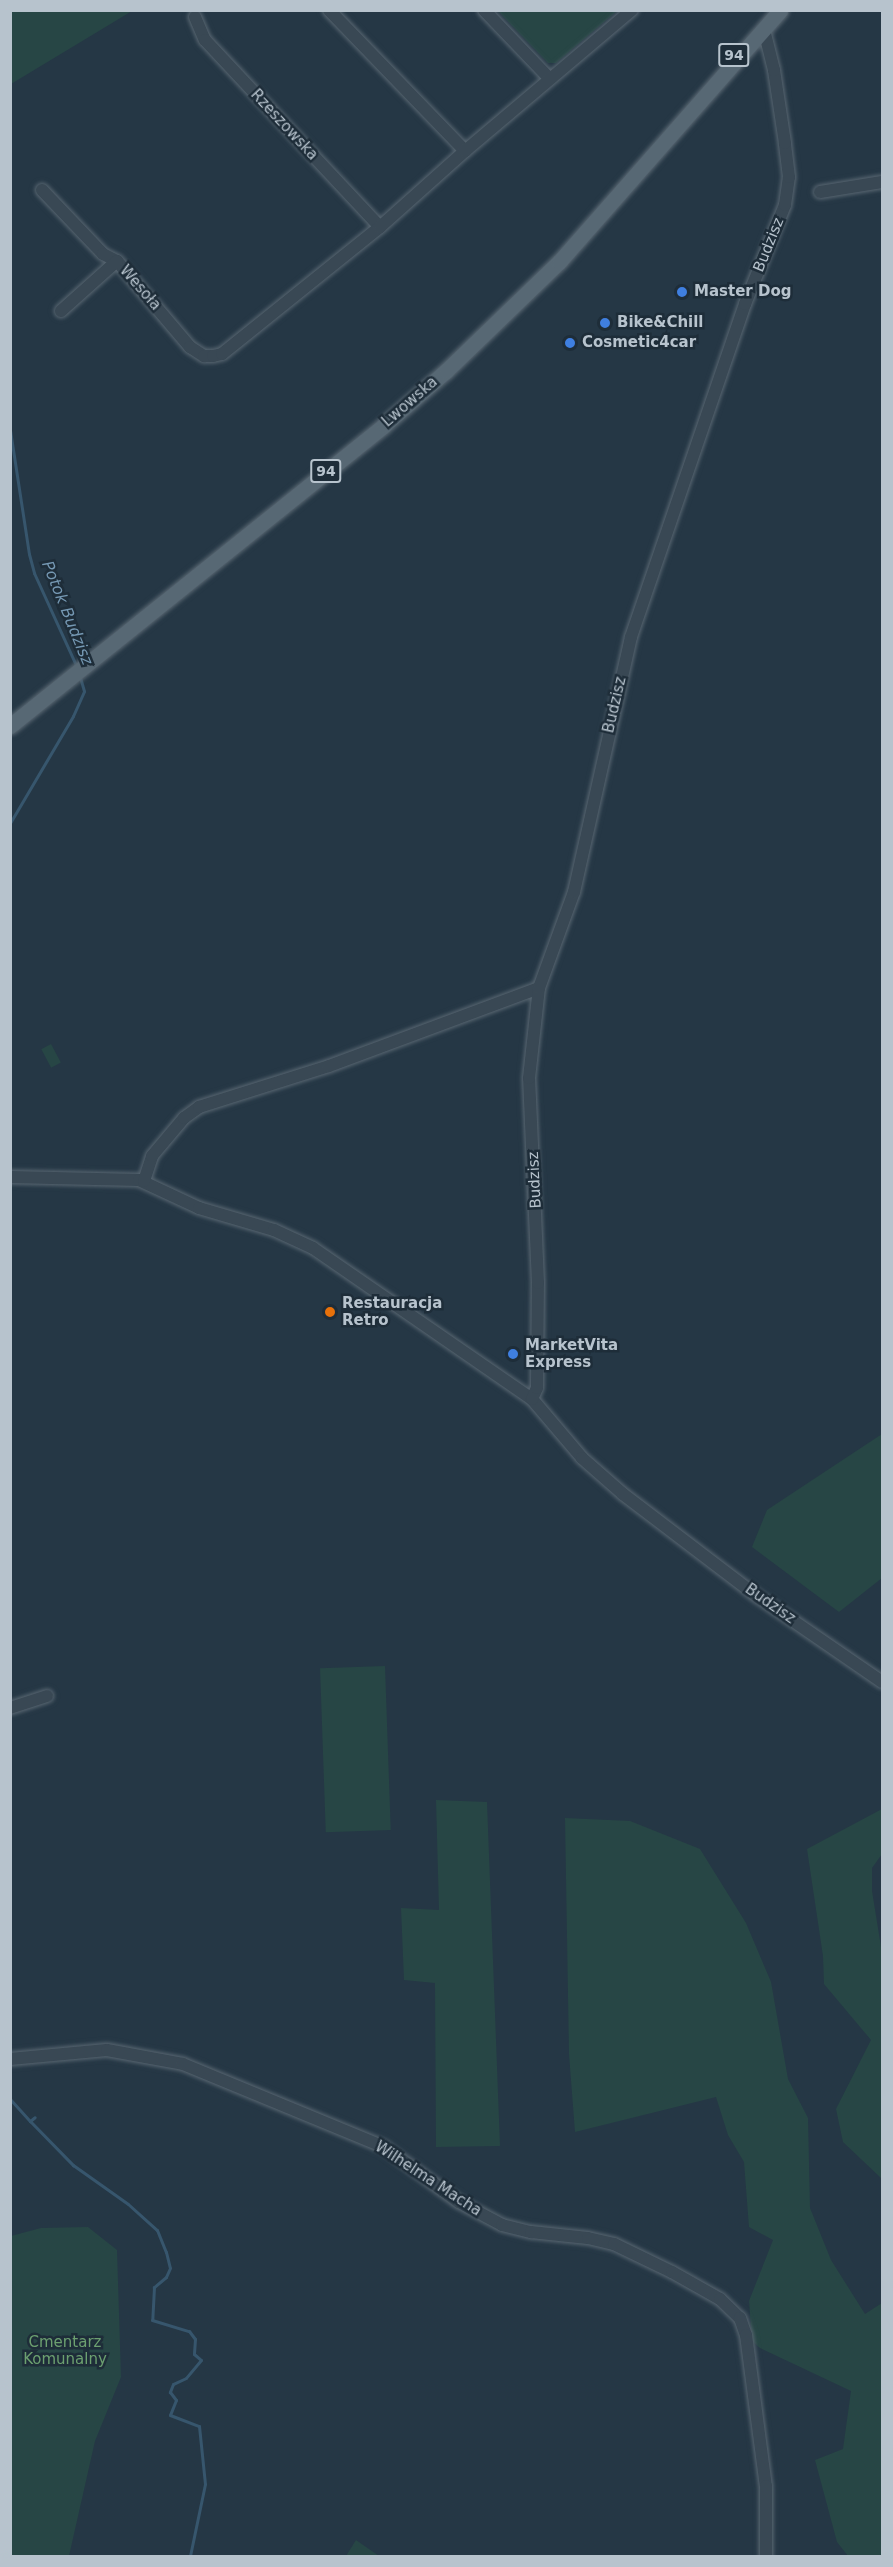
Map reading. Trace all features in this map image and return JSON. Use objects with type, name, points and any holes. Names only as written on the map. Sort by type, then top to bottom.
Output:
[{"type":"main road","name":"94","points":[[701,101],[768,10]]},
{"type":"main road","name":"94","points":[[764,30],[780,10]]},
{"type":"main road","name":"Lwowska","points":[[10,726],[84,668],[446,370],[559,262],[764,30]]},
{"type":"street","points":[[329,10],[465,151]]},
{"type":"street","points":[[484,10],[550,79]]},
{"type":"street","points":[[380,227],[465,151],[632,10]]},
{"type":"street","name":"Rzeszowska","points":[[195,17],[205,40],[380,227]]},
{"type":"street","name":"Budzisz","points":[[532,1399],[537,1388],[538,1283],[529,1078],[539,988],[574,891],[631,637],[745,304],[785,206],[789,177],[785,143],[774,70],[764,30]]},
{"type":"street","points":[[820,192],[882,182]]},
{"type":"street","name":"Wesoła","points":[[42,190],[103,254],[117,261],[190,347],[204,357],[222,354],[380,227]]},
{"type":"street","points":[[61,311],[117,261]]},
{"type":"street","points":[[144,1181],[152,1156],[184,1118],[199,1107],[329,1066],[539,988]]},
{"type":"street","name":"Budzisz","points":[[10,1177],[124,1178],[144,1181],[198,1208],[274,1230],[313,1248],[532,1399],[582,1458],[623,1494],[757,1596],[882,1682]]},
{"type":"street","points":[[10,1708],[47,1696]]},
{"type":"street","name":"Wilhelma Macha","points":[[10,2059],[107,2050],[183,2064],[384,2147],[459,2202],[502,2225],[520,2230],[588,2238],[614,2244],[672,2272],[720,2299],[740,2318],[746,2335],[766,2486],[766,2556]]},
{"type":"green space","points":[[11,10],[132,10],[132,11],[11,84]]},
{"type":"green space","points":[[498,11],[617,11],[556,63],[548,63]]},
{"type":"green space","points":[[51,1044],[61,1063],[51,1068],[41,1049]]},
{"type":"green space","points":[[882,1434],[882,1578],[839,1612],[752,1547],[767,1510]]},
{"type":"green space","points":[[385,1666],[391,1830],[326,1832],[320,1668]]},
{"type":"green space","points":[[436,1800],[487,1802],[500,2146],[436,2147],[435,1983],[404,1980],[401,1908],[439,1910]]},
{"type":"green space","points":[[882,1809],[882,1854],[872,1868],[872,1891],[882,1953],[882,2179],[843,2142],[836,2109],[871,2040],[824,1984],[823,1956],[807,1849]]},
{"type":"green space","points":[[565,1818],[630,1821],[700,1849],[746,1923],[771,1982],[788,2079],[808,2118],[810,2208],[831,2260],[865,2314],[882,2303],[882,2556],[848,2556],[837,2542],[815,2460],[843,2449],[851,2391],[760,2348],[752,2341],[749,2301],[773,2240],[749,2227],[744,2162],[728,2135],[716,2097],[575,2132],[569,2054]]},
{"type":"green space","name":"Cmentarz Komunalny","points":[[88,2227],[117,2250],[121,2377],[95,2441],[69,2556],[11,2556],[11,2236],[41,2228]]},
{"type":"green space","points":[[356,2540],[379,2556],[346,2556]]},
{"type":"waterway","name":"Potok Budzisz","points":[[10,430],[34,573],[76,665]]},
{"type":"waterway","name":"Potok Budzisz","points":[[10,823],[73,716],[84,691],[80,677]]},
{"type":"waterway","name":"Potok Budzisz","points":[[10,2099],[30,2121],[35,2117]]},
{"type":"waterway","points":[[30,2121],[73,2165],[128,2204],[157,2230],[166,2252],[170,2268],[166,2277],[154,2287],[152,2320],[189,2331],[195,2339],[194,2354],[201,2360],[186,2378],[173,2384],[170,2392],[176,2400],[170,2415],[199,2426],[205,2484],[190,2556]]},
{"type":"place","name":"Master Dog","points":[[682,292]]},
{"type":"place","name":"Bike&Chill","points":[[605,323]]},
{"type":"place","name":"Cosmetic4car","points":[[570,343]]},
{"type":"place","name":"Restauracja Retro","points":[[330,1312]]},
{"type":"place","name":"MarketVita Express","points":[[513,1354]]}]
